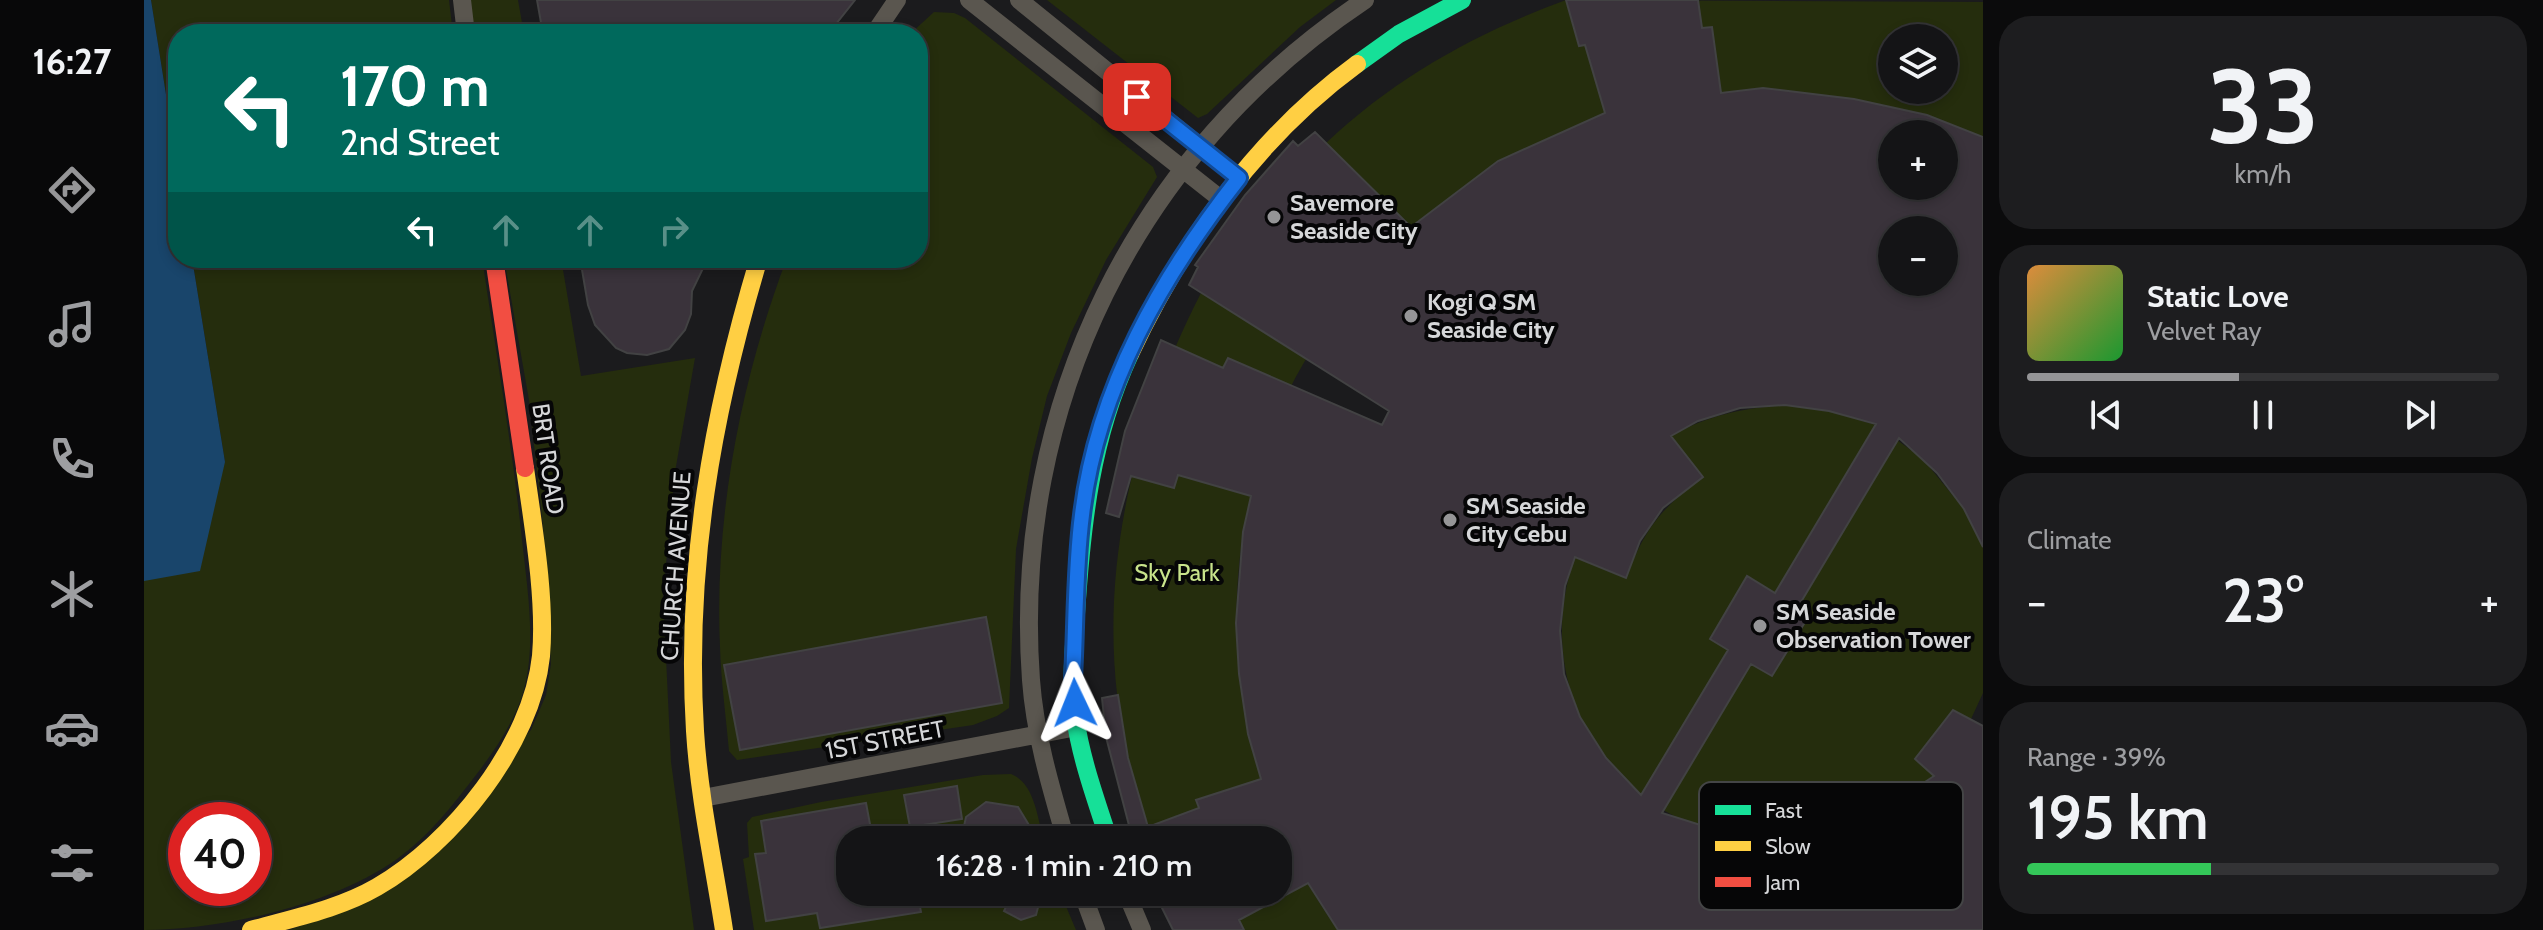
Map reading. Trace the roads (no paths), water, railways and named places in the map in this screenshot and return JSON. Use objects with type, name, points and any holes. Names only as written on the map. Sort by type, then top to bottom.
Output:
[{"type":"street","points":[[462,0],[465,24]]},
{"type":"street","points":[[881,24],[897,0]]},
{"type":"street","points":[[969,0],[1222,200]]},
{"type":"street","points":[[1019,0],[1239,178]]},
{"type":"street","points":[[1062,826],[1039,736],[1031,681],[1033,554],[1038,503],[1055,426],[1072,371],[1117,267],[1136,234],[1182,169],[1270,73],[1313,35],[1365,0]]},
{"type":"street","points":[[1105,826],[1077,727],[1073,678],[1082,513],[1096,447],[1113,391],[1157,294],[1239,178],[1342,77],[1382,48],[1462,0]]},
{"type":"street","name":"BRT ROAD","points":[[251,930],[338,905],[378,886],[408,865],[456,820],[511,743],[530,705],[539,667],[540,621],[529,482],[496,268]]},
{"type":"street","name":"CHURCH AVENUE","points":[[724,930],[703,798],[692,688],[692,609],[705,481],[729,363],[756,268]]},
{"type":"street","name":"1ST STREET","points":[[703,798],[1077,727]]},
{"type":"street","points":[[1087,906],[1096,930]]},
{"type":"street","points":[[1132,906],[1142,930]]},
{"type":"water","points":[[144,0],[151,0],[168,107],[168,268],[194,268],[225,462],[200,571],[144,581]]},
{"type":"place","name":"Savemore Seaside City","points":[[1274,217]]},
{"type":"place","name":"Kogi Q SM Seaside City","points":[[1411,316]]},
{"type":"place","name":"SM Seaside City Cebu","points":[[1450,520]]},
{"type":"place","name":"SM Seaside Observation Tower","points":[[1760,626]]},
{"type":"park label","name":"Sky Park","points":[[1177,573]]}]
